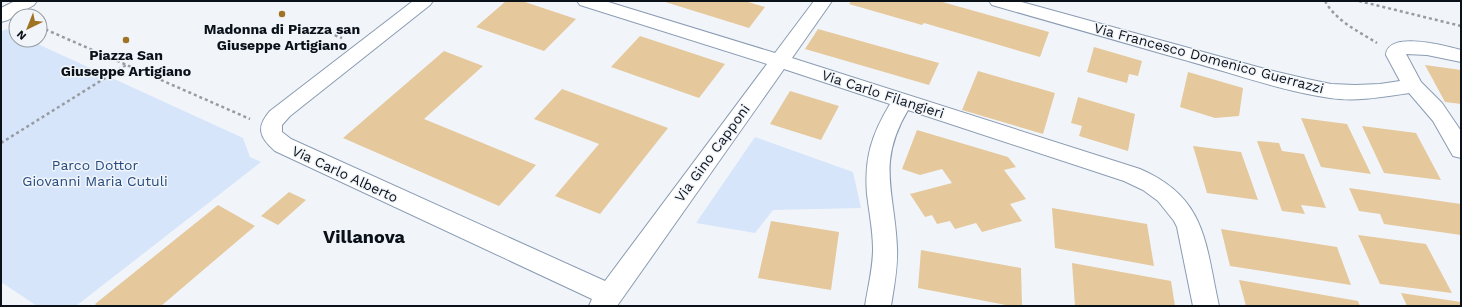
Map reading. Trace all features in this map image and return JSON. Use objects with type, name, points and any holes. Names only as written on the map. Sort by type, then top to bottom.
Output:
[{"type":"street","points":[[1,16],[28,1]]},
{"type":"street","name":"Via Carlo Alberto","points":[[424,1],[283,111],[270,128],[272,135],[283,145],[606,300]]},
{"type":"street","name":"Via Carlo Filangieri","points":[[586,1],[779,60],[1132,175],[1152,184],[1174,201],[1184,215],[1189,227],[1206,306]]},
{"type":"street","name":"Via Gino Capponi","points":[[606,300],[823,1]]},
{"type":"street","name":"Via Francesco Domenico Guerrazzi","points":[[998,1],[1265,76],[1307,86],[1332,91],[1355,92],[1380,91],[1413,86]]},
{"type":"street","points":[[1461,56],[1407,47],[1398,48],[1396,51],[1396,55],[1413,86],[1435,108],[1461,150]]},
{"type":"street","points":[[878,306],[885,249],[883,219],[877,182],[878,160],[883,138],[888,126],[903,101]]},
{"type":"path","points":[[1324,1],[1327,6],[1340,18],[1396,55]]},
{"type":"path","points":[[1359,1],[1461,26]]},
{"type":"path","points":[[48,31],[225,108]]},
{"type":"path","points":[[1,143],[126,65]]},
{"type":"green space","name":"Parco Dottor Giovanni Maria Cutuli","points":[[6,29],[8,30],[8,48],[46,48],[243,138],[250,157],[261,162],[76,306],[37,306],[1,282],[1,32]]},
{"type":"green space","points":[[755,137],[853,172],[861,208],[773,210],[755,233],[696,223]]},
{"type":"building","points":[[506,1],[522,1],[576,19],[544,51],[476,27]]},
{"type":"building","points":[[662,1],[745,1],[765,7],[749,28]]},
{"type":"building","points":[[851,1],[939,1],[1049,32],[1040,57],[924,23],[922,25],[849,4]]},
{"type":"building","points":[[818,29],[939,63],[929,85],[805,49]]},
{"type":"building","points":[[640,36],[725,64],[699,98],[611,67]]},
{"type":"building","points":[[1094,47],[1142,61],[1138,76],[1129,74],[1127,83],[1087,72]]},
{"type":"building","points":[[444,51],[483,66],[424,119],[536,165],[499,206],[343,138]]},
{"type":"building","points":[[1425,65],[1461,70],[1461,104],[1445,102]]},
{"type":"building","points":[[978,71],[1055,93],[1043,134],[962,110]]},
{"type":"building","points":[[1188,72],[1243,88],[1239,116],[1215,118],[1180,107]]},
{"type":"building","points":[[562,89],[668,128],[600,214],[555,196],[599,144],[534,119]]},
{"type":"building","points":[[790,91],[839,106],[821,140],[770,124]]},
{"type":"building","points":[[1078,97],[1135,114],[1128,151],[1079,136],[1082,126],[1071,123]]},
{"type":"building","points":[[1301,118],[1347,124],[1371,174],[1321,167]]},
{"type":"building","points":[[1362,126],[1416,133],[1441,180],[1384,173]]},
{"type":"building","points":[[917,130],[1008,157],[1016,167],[1004,170],[1026,199],[1010,204],[1022,221],[982,232],[976,223],[955,229],[950,221],[937,224],[932,215],[925,217],[910,194],[952,183],[942,169],[920,175],[902,169]]},
{"type":"building","points":[[1257,141],[1279,143],[1282,151],[1304,154],[1326,208],[1301,205],[1305,214],[1282,211]]},
{"type":"building","points":[[1193,146],[1241,152],[1258,200],[1207,193]]},
{"type":"building","points":[[1349,188],[1461,204],[1461,235],[1384,224],[1380,214],[1359,211]]},
{"type":"building","points":[[289,192],[306,200],[278,225],[261,216]]},
{"type":"building","points":[[218,205],[255,226],[161,306],[97,306],[95,304]]},
{"type":"building","points":[[1052,208],[1147,224],[1154,266],[1055,248]]},
{"type":"building","points":[[771,221],[839,232],[831,290],[758,278]]},
{"type":"building","points":[[1221,229],[1337,247],[1351,285],[1230,266]]},
{"type":"building","points":[[1358,235],[1426,244],[1452,293],[1380,284]]},
{"type":"building","points":[[921,250],[1021,268],[1022,306],[1011,306],[918,288]]},
{"type":"building","points":[[1072,263],[1171,281],[1175,306],[1075,306]]},
{"type":"building","points":[[1239,280],[1358,301],[1360,306],[1246,306]]},
{"type":"building","points":[[1401,293],[1461,302],[1461,306],[1407,306]]},
{"type":"place","name":"Madonna di Piazza san Giuseppe Artigiano","points":[[282,14]]},
{"type":"place","name":"Piazza San Giuseppe Artigiano","points":[[126,40]]},
{"type":"district","name":"Villanova","points":[[364,237]]}]
